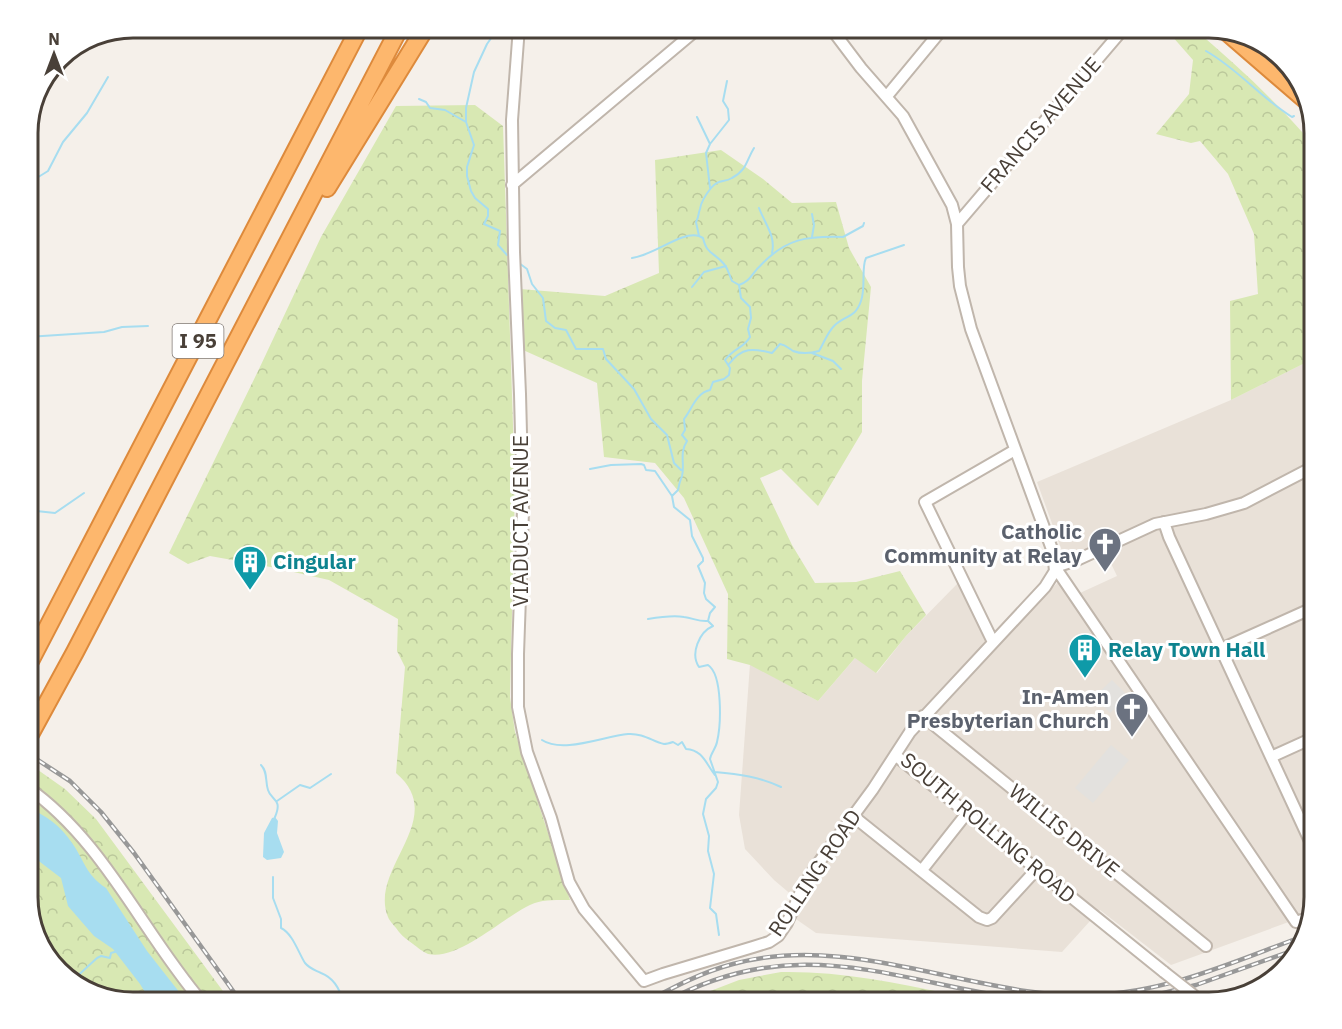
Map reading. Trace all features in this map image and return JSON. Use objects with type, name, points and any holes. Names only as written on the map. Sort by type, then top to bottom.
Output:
[{"type":"highway","name":"I 95","points":[[38,647],[353,37]]},
{"type":"highway","name":"I 95","points":[[38,720],[394,37]]},
{"type":"highway","points":[[266,285],[420,37]]},
{"type":"highway","points":[[1240,43],[1294,89]]},
{"type":"highway","points":[[1257,51],[1290,84]]},
{"type":"street","name":"VIADUCT AVENUE","points":[[518,37],[514,86],[512,185],[522,448],[518,684],[521,729],[575,895],[593,921],[644,981]]},
{"type":"street","points":[[512,185],[688,37]]},
{"type":"street","points":[[838,37],[903,116],[952,205],[957,224],[958,267],[964,302],[983,365],[1053,552],[1055,567],[1296,922],[1301,920]]},
{"type":"street","points":[[886,96],[936,37]]},
{"type":"street","name":"FRANCIS AVENUE","points":[[957,224],[1116,37]]},
{"type":"street","points":[[993,642],[925,502],[1015,450]]},
{"type":"street","points":[[1055,567],[1077,561],[1164,522],[1236,506],[1304,472]]},
{"type":"street","points":[[1164,522],[1304,828]]},
{"type":"street","name":"SOUTH ROLLING ROAD","points":[[1055,567],[1045,587],[923,717],[895,755],[1189,992]]},
{"type":"street","points":[[1221,649],[1304,612]]},
{"type":"street","name":"WILLIS DRIVE","points":[[923,717],[1206,946]]},
{"type":"street","points":[[1271,757],[1304,742]]},
{"type":"street","name":"ROLLING ROAD","points":[[644,981],[769,942],[778,936],[787,923],[803,887],[895,755]]},
{"type":"street","points":[[38,796],[67,819],[85,839],[155,941],[194,992]]},
{"type":"street","points":[[922,870],[967,813]]},
{"type":"street","points":[[853,816],[979,917],[987,920],[992,918],[1036,870]]},
{"type":"shaded area","points":[[1304,364],[1304,909],[1302,917],[1171,965],[1100,910],[1062,952],[816,933],[793,917],[800,902],[774,880],[745,849],[739,815],[750,664],[818,701],[856,657],[877,673],[906,636],[958,583],[992,649],[1067,573],[1080,593],[1117,576],[1101,543],[1074,555],[1067,555],[1062,551],[1037,482],[1231,400]]},
{"type":"shaded area","points":[[1112,680],[1128,696],[1110,713],[1094,697]]},
{"type":"shaded area","points":[[1111,745],[1129,760],[1093,803],[1075,788]]},
{"type":"green space","points":[[1173,37],[1204,37],[1256,84],[1304,135],[1304,364],[1231,400],[1230,301],[1258,294],[1254,234],[1228,174],[1200,141],[1191,143],[1156,134],[1189,94],[1193,60]]},
{"type":"green space","points":[[475,105],[503,126],[515,485],[510,697],[515,732],[570,900],[547,900],[531,904],[465,946],[440,955],[428,954],[399,932],[388,917],[385,899],[388,880],[412,826],[415,808],[410,790],[396,773],[405,667],[397,651],[398,619],[329,580],[210,556],[188,564],[169,553],[321,237],[396,106]]},
{"type":"green space","points":[[721,150],[763,179],[792,203],[836,202],[849,248],[871,287],[862,381],[862,432],[818,506],[781,469],[760,478],[792,545],[815,583],[856,582],[900,571],[926,615],[876,673],[855,658],[818,701],[750,665],[727,659],[728,594],[684,498],[655,463],[604,457],[597,383],[523,350],[520,289],[605,296],[659,273],[655,160]]},
{"type":"green space","points":[[38,770],[65,789],[96,819],[224,992],[120,991],[91,982],[65,964],[57,954],[47,938],[38,902]]},
{"type":"green space","points":[[781,972],[824,973],[939,992],[708,992],[739,980]]},
{"type":"water","points":[[38,813],[68,837],[89,872],[106,888],[147,951],[179,992],[145,992],[113,949],[94,936],[68,906],[61,878],[38,860]]},
{"type":"water","points":[[275,817],[278,821],[277,833],[284,852],[281,858],[267,860],[263,857],[264,833],[272,818]]},
{"type":"waterway","points":[[492,37],[474,72],[466,108],[466,122],[474,145],[467,167],[467,176],[475,198],[488,209],[488,216],[484,224],[500,231],[498,245],[507,255]]},
{"type":"waterway","points":[[1206,51],[1229,66],[1270,101],[1292,117],[1294,116]]},
{"type":"waterway","points":[[38,177],[48,171],[63,142],[87,113],[108,77]]},
{"type":"waterway","points":[[710,188],[706,153],[710,144],[729,120],[728,109],[723,101],[727,81]]},
{"type":"waterway","points":[[419,99],[426,102],[430,108],[445,110],[466,122]]},
{"type":"waterway","points":[[697,117],[710,144]]},
{"type":"waterway","points":[[754,148],[741,172],[716,183],[711,188],[702,203],[696,222],[699,236],[703,238],[709,251],[726,266],[732,281],[739,285],[746,281],[770,257],[788,244],[808,238],[843,237],[863,226],[864,223]]},
{"type":"waterway","points":[[759,208],[771,236],[772,253]]},
{"type":"waterway","points":[[812,214],[814,225],[812,237]]},
{"type":"waterway","points":[[632,258],[650,253],[684,237],[699,236]]},
{"type":"waterway","points":[[729,364],[739,354],[748,350],[772,353],[780,344],[799,353],[819,351],[834,326],[859,307],[866,258],[904,245]]},
{"type":"waterway","points":[[519,263],[527,269],[532,284],[543,298],[546,321],[555,328],[566,330],[576,349],[603,349],[606,359],[634,389],[651,419],[667,435],[674,463],[681,470]]},
{"type":"waterway","points":[[692,287],[704,272],[726,266]]},
{"type":"waterway","points":[[672,496],[678,490],[683,472],[683,450],[687,441],[682,435],[685,430],[684,419],[701,394],[710,390],[713,382],[729,375],[730,368],[725,360],[750,337],[748,329],[751,318],[750,307],[741,298],[739,285]]},
{"type":"waterway","points":[[38,336],[104,332],[122,327],[148,326]]},
{"type":"waterway","points":[[812,353],[833,361],[841,369]]},
{"type":"waterway","points":[[590,469],[611,465],[641,464],[646,470],[655,471],[672,496],[674,507],[690,520],[692,536],[703,558],[698,566],[705,583],[704,593],[706,599],[715,607],[708,621],[713,626],[700,638],[695,656],[699,667],[708,665],[713,670],[720,701],[718,734],[710,759],[718,782],[716,788],[706,799],[703,814],[709,836],[708,851],[714,874],[710,908],[716,914],[719,935]]},
{"type":"waterway","points":[[38,511],[55,513],[84,493]]},
{"type":"waterway","points":[[648,619],[675,616],[708,621]]},
{"type":"waterway","points":[[542,740],[551,744],[572,745],[618,735],[634,734],[664,744],[673,742],[678,745],[682,742],[686,749],[700,755],[715,775]]},
{"type":"waterway","points":[[261,765],[265,771],[269,794],[278,806],[275,817]]},
{"type":"waterway","points":[[715,772],[749,776],[781,787]]},
{"type":"waterway","points":[[277,801],[300,785],[310,788],[331,774]]},
{"type":"waterway","points":[[273,877],[273,898],[281,919],[281,928],[292,939],[307,965],[326,975],[339,992]]},
{"type":"waterway","points":[[79,975],[97,958],[101,956],[110,958],[111,953],[118,951]]},
{"type":"railway","points":[[38,760],[70,781],[101,812],[134,853],[234,992]]},
{"type":"railway","points":[[1126,992],[1199,975],[1294,940]]},
{"type":"railway","points":[[1168,992],[1196,985],[1286,953]]},
{"type":"railway","points":[[665,992],[722,967],[762,958],[790,955],[819,955],[877,962],[1035,992]]},
{"type":"railway","points":[[688,992],[716,980],[763,968],[809,965],[854,968],[898,975],[978,992]]},
{"type":"place","name":"Catholic Community at Relay","points":[[1105,573]]},
{"type":"place","name":"Cingular","points":[[250,591]]},
{"type":"place","name":"Relay Town Hall","points":[[1085,679]]},
{"type":"place","name":"In-Amen Presbyterian Church","points":[[1132,738]]}]
